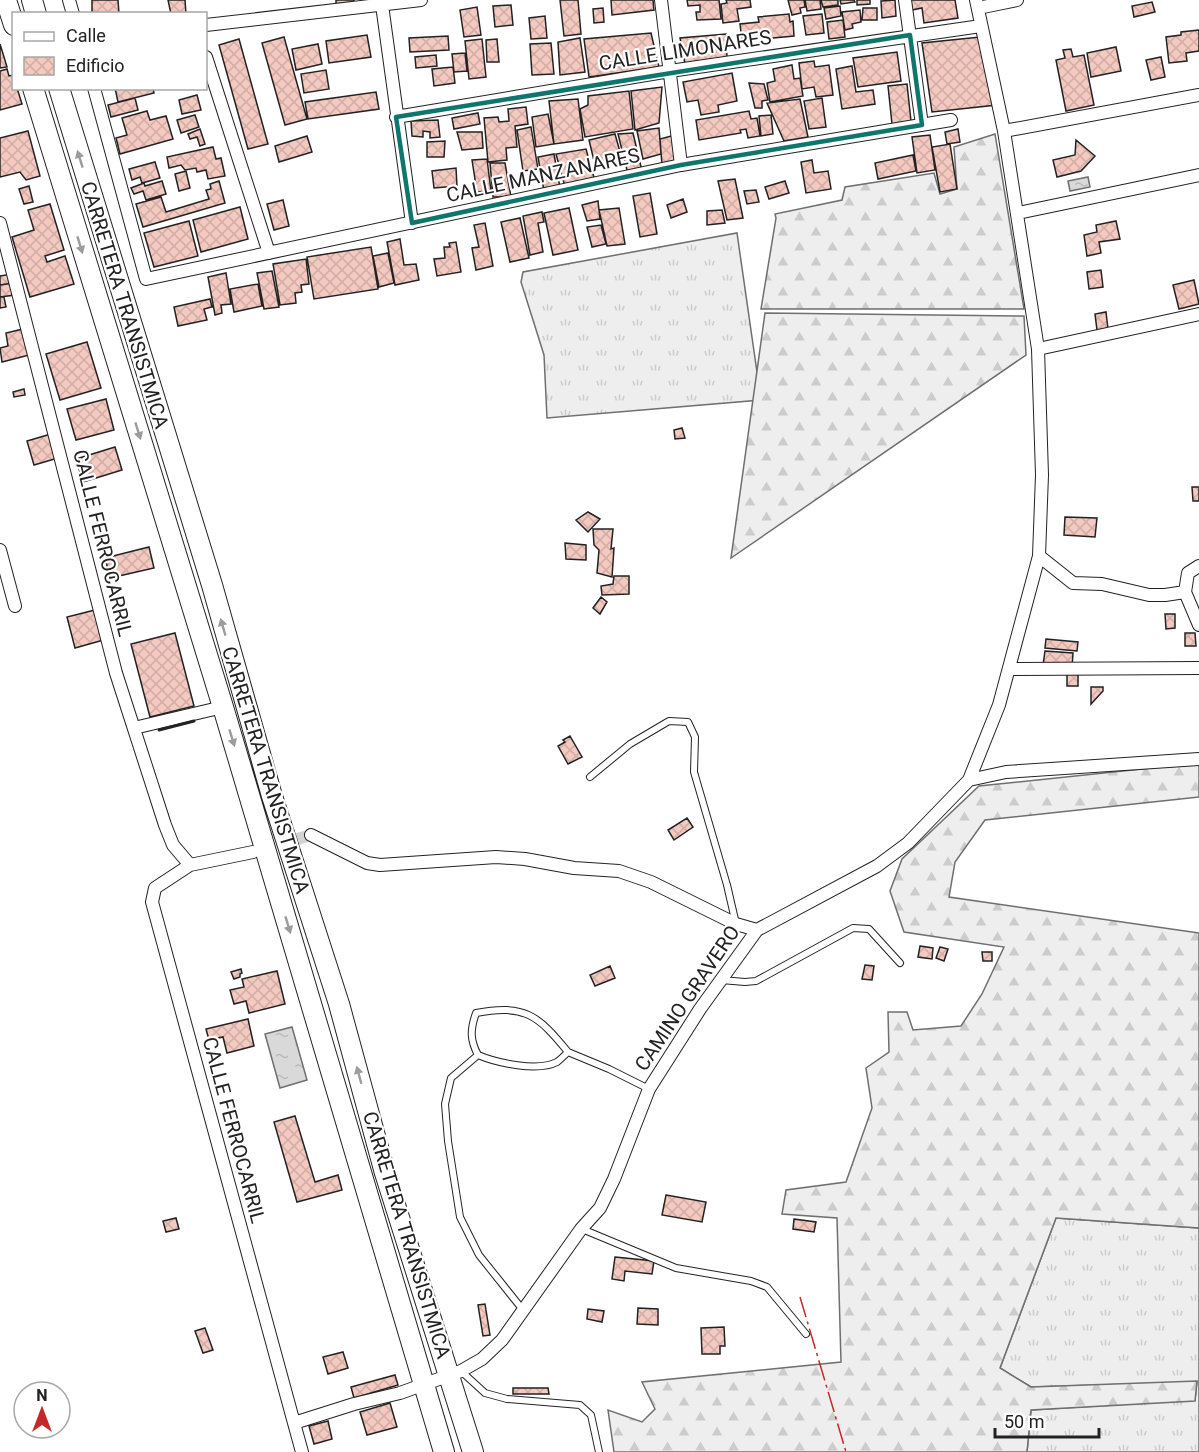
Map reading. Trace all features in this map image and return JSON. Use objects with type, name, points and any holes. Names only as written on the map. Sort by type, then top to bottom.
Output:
[{"type":"main road","points":[[6,0],[12,19]]},
{"type":"main road","name":"CARRETERA TRANSISTMICA","points":[[34,90],[223,707],[444,1452]]},
{"type":"main road","name":"CARRETERA TRANSISTMICA","points":[[60,90],[212,585],[272,796],[339,1004],[386,1173],[455,1373],[473,1452]]},
{"type":"main road","points":[[389,1263],[403,1282],[428,1362],[455,1373]]},
{"type":"main road","points":[[424,1384],[445,1402],[463,1452]]},
{"type":"street","points":[[207,25],[422,0]]},
{"type":"street","points":[[661,0],[681,165]]},
{"type":"street","points":[[905,0],[922,125]]},
{"type":"street","points":[[969,780],[999,705],[1039,556],[1042,475],[1038,349],[1004,131],[977,4],[1017,0]]},
{"type":"street","points":[[382,5],[412,223]]},
{"type":"street","name":"CALLE LIMONARES","points":[[396,117],[670,71],[981,26]]},
{"type":"street","points":[[207,60],[269,253]]},
{"type":"street","name":"CALLE MANZANARES","points":[[95,90],[146,279],[681,165],[951,120]]},
{"type":"street","points":[[1004,131],[1199,95]]},
{"type":"street","points":[[1018,213],[1199,175]]},
{"type":"street","name":"CALLE FERROCARRIL","points":[[0,223],[116,674],[173,845],[190,865]]},
{"type":"street","points":[[1038,349],[1199,314]]},
{"type":"street","points":[[0,550],[15,606]]},
{"type":"street","points":[[1039,556],[1072,583],[1102,584],[1149,595],[1185,592]]},
{"type":"street","points":[[1199,567],[1188,573],[1185,592],[1199,625]]},
{"type":"street","points":[[1009,669],[1199,668]]},
{"type":"street","points":[[134,728],[223,707]]},
{"type":"street","points":[[969,780],[1006,772],[1199,759]]},
{"type":"street","name":"CAMINO GRAVERO","points":[[294,1423],[455,1373],[482,1359],[502,1340],[581,1229],[600,1208],[614,1179],[648,1089],[757,930],[877,866],[908,843],[969,780]]},
{"type":"street","points":[[311,835],[367,863],[380,865],[496,857],[525,859],[574,868],[619,870],[651,882],[736,924],[757,930]]},
{"type":"street","name":"CALLE FERROCARRIL","points":[[253,852],[190,865],[155,888],[152,902],[302,1452]]},
{"type":"lane","points":[[590,777],[630,744],[669,721],[688,722],[695,737],[694,772],[736,924]]},
{"type":"lane","points":[[721,980],[756,981],[853,928],[869,929],[900,963]]},
{"type":"lane","points":[[568,1052],[556,1062],[531,1066],[498,1063],[478,1055],[472,1043],[470,1030],[476,1013],[500,1009],[529,1014],[543,1023],[568,1052],[648,1089]]},
{"type":"lane","points":[[478,1055],[451,1078],[445,1104],[448,1141],[460,1217],[479,1255],[523,1310]]},
{"type":"lane","points":[[581,1229],[676,1268],[751,1281],[766,1287],[806,1334]]},
{"type":"lane","points":[[455,1373],[485,1393],[507,1399],[580,1405],[591,1415],[599,1452]]},
{"type":"highlighted area","points":[[910,35],[922,125],[681,165],[412,223],[396,117]]},
{"type":"green space","points":[[995,134],[1024,309],[761,309],[775,214],[842,200],[845,187],[934,173],[940,194],[957,189],[954,147]]},
{"type":"green space","points":[[737,233],[761,400],[547,418],[544,355],[521,282],[523,272]]},
{"type":"green space","points":[[765,313],[1024,316],[1026,355],[731,558]]},
{"type":"green space","points":[[1199,763],[1199,797],[985,820],[955,862],[949,897],[1199,933],[1199,1228],[1056,1218],[1000,1368],[1031,1387],[1197,1381],[1195,1401],[1031,1410],[1027,1452],[614,1452],[608,1410],[642,1422],[655,1409],[642,1382],[841,1362],[837,1218],[782,1214],[786,1190],[846,1182],[872,1108],[866,1068],[889,1052],[888,1012],[907,1012],[913,1030],[961,1026],[982,994],[1004,947],[904,932],[890,891],[902,859],[979,786]]},
{"type":"green space","points":[[1056,1218],[1199,1228],[1199,1452],[1027,1452],[1031,1410],[1195,1400],[1197,1382],[1031,1387],[1000,1368]]},
{"type":"water","points":[[1088,177],[1090,187],[1070,191],[1068,181]]},
{"type":"water","points":[[292,1027],[307,1080],[280,1088],[265,1034]]},
{"type":"building","points":[[92,0],[118,0],[119,12],[92,12]]},
{"type":"building","points":[[168,0],[185,0],[186,12],[171,12]]},
{"type":"building","points":[[336,0],[354,0],[354,2],[336,4]]},
{"type":"building","points":[[560,0],[578,0],[581,34],[564,36]]},
{"type":"building","points":[[611,0],[653,0],[654,10],[612,15]]},
{"type":"building","points":[[687,0],[719,0],[721,19],[697,20],[696,12],[700,12],[700,5],[688,6]]},
{"type":"building","points":[[726,0],[750,0],[751,7],[737,9],[739,21],[723,23],[721,4],[727,3]]},
{"type":"building","points":[[788,0],[804,0],[805,7],[800,8],[801,13],[792,15]]},
{"type":"building","points":[[805,0],[820,0],[821,9],[807,11]]},
{"type":"building","points":[[821,0],[838,0],[838,5],[823,7]]},
{"type":"building","points":[[840,0],[854,0],[855,2],[841,4]]},
{"type":"building","points":[[857,0],[870,0],[870,4],[857,5]]},
{"type":"building","points":[[895,0],[896,16],[882,18],[881,1]]},
{"type":"building","points":[[911,0],[955,0],[958,18],[924,23],[922,8],[912,10]]},
{"type":"building","points":[[1152,2],[1155,12],[1134,17],[1132,6]]},
{"type":"building","points":[[511,5],[513,25],[495,27],[493,6]]},
{"type":"building","points":[[840,6],[841,16],[826,19],[824,8]]},
{"type":"building","points":[[477,7],[481,35],[464,37],[460,10]]},
{"type":"building","points":[[603,8],[604,22],[594,23],[593,9]]},
{"type":"building","points":[[863,8],[877,8],[877,20],[862,20]]},
{"type":"building","points":[[860,10],[861,22],[852,24],[853,28],[845,30],[842,12]]},
{"type":"building","points":[[789,14],[790,22],[793,21],[794,36],[742,41],[740,24],[759,22],[758,17]]},
{"type":"building","points":[[822,14],[824,33],[806,35],[803,16]]},
{"type":"building","points":[[545,16],[547,38],[531,39],[529,18]]},
{"type":"building","points":[[843,20],[845,37],[829,39],[827,22]]},
{"type":"building","points":[[1199,30],[1199,51],[1186,53],[1187,61],[1169,63],[1166,37]]},
{"type":"building","points":[[651,33],[659,67],[589,77],[584,39]]},
{"type":"building","points":[[726,34],[727,58],[685,64],[680,38]]},
{"type":"building","points":[[367,35],[371,57],[329,63],[326,41]]},
{"type":"building","points":[[448,36],[449,50],[410,52],[409,38]]},
{"type":"building","points":[[284,37],[307,119],[285,125],[262,43]]},
{"type":"building","points":[[980,37],[997,105],[932,112],[922,43]]},
{"type":"building","points":[[580,38],[585,72],[560,75],[558,42]]},
{"type":"building","points":[[239,39],[268,144],[248,149],[219,45]]},
{"type":"building","points":[[482,39],[486,77],[469,79],[465,41]]},
{"type":"building","points":[[497,39],[499,62],[487,62],[486,40]]},
{"type":"building","points":[[551,43],[554,74],[532,75],[530,44]]},
{"type":"building","points":[[0,44],[7,67],[0,68]]},
{"type":"building","points":[[318,44],[322,64],[296,70],[292,49]]},
{"type":"building","points":[[1116,47],[1121,71],[1091,77],[1087,53]]},
{"type":"building","points":[[1071,49],[1073,57],[1084,55],[1094,105],[1066,111],[1056,60],[1065,58],[1063,50]]},
{"type":"building","points":[[897,52],[901,81],[858,87],[853,58]]},
{"type":"building","points":[[465,53],[467,71],[454,72],[452,54]]},
{"type":"building","points":[[436,55],[437,66],[416,68],[415,57]]},
{"type":"building","points":[[1161,57],[1165,77],[1151,80],[1146,60]]},
{"type":"building","points":[[814,61],[815,67],[829,65],[833,95],[816,97],[814,87],[802,89],[799,63]]},
{"type":"building","points":[[792,65],[794,79],[800,78],[803,96],[770,102],[767,83],[775,81],[773,69]]},
{"type":"building","points":[[852,66],[856,92],[873,90],[875,104],[842,109],[836,69]]},
{"type":"building","points":[[453,67],[455,83],[434,86],[432,69]]},
{"type":"building","points":[[7,69],[9,76],[12,75],[12,90],[18,90],[22,104],[0,110],[0,71]]},
{"type":"building","points":[[326,70],[329,89],[304,93],[301,74]]},
{"type":"building","points":[[732,73],[737,101],[718,105],[719,112],[701,115],[698,100],[687,102],[683,82]]},
{"type":"building","points":[[749,83],[764,84],[768,100],[762,101],[762,108],[755,108]]},
{"type":"building","points":[[907,84],[911,121],[892,124],[888,86]]},
{"type":"building","points":[[662,87],[659,123],[635,130],[631,91]]},
{"type":"building","points":[[115,90],[153,90],[154,93],[118,102]]},
{"type":"building","points":[[629,91],[633,129],[585,137],[580,109],[588,105],[588,96]]},
{"type":"building","points":[[376,92],[379,109],[308,119],[305,102]]},
{"type":"building","points":[[197,95],[201,110],[182,114],[179,100]]},
{"type":"building","points":[[135,98],[138,110],[111,117],[108,105]]},
{"type":"building","points":[[822,98],[826,127],[809,129],[804,101]]},
{"type":"building","points":[[578,99],[583,140],[554,144],[549,101]]},
{"type":"building","points":[[800,99],[808,137],[784,141],[767,103]]},
{"type":"building","points":[[526,107],[528,124],[515,126],[517,147],[506,148],[507,160],[488,162],[484,118],[498,117],[499,122],[509,121],[508,109]]},
{"type":"building","points":[[147,111],[150,120],[166,116],[173,139],[120,154],[116,138],[127,135],[122,118]]},
{"type":"building","points":[[749,111],[751,119],[757,118],[760,136],[748,138],[746,129],[740,130],[741,133],[699,140],[696,120]]},
{"type":"building","points":[[478,113],[480,124],[454,129],[452,118]]},
{"type":"building","points":[[548,114],[554,144],[536,147],[532,117]]},
{"type":"building","points":[[195,115],[199,127],[181,133],[177,120]]},
{"type":"building","points":[[771,115],[773,134],[761,136],[759,116]]},
{"type":"building","points":[[438,120],[440,137],[430,138],[430,132],[423,131],[423,137],[412,136],[411,121]]},
{"type":"building","points":[[531,127],[538,169],[523,171],[517,130]]},
{"type":"building","points":[[659,128],[661,154],[643,159],[637,131]]},
{"type":"building","points":[[200,129],[205,144],[200,146],[197,137],[190,139],[188,134]]},
{"type":"building","points":[[958,129],[960,142],[947,144],[945,132]]},
{"type":"building","points":[[28,131],[40,176],[26,180],[20,172],[0,177],[0,138]]},
{"type":"building","points":[[457,132],[482,132],[483,148],[462,150]]},
{"type":"building","points":[[633,133],[642,171],[628,174],[618,134]]},
{"type":"building","points":[[615,134],[622,159],[595,165],[589,140]]},
{"type":"building","points":[[675,135],[679,163],[662,165],[660,139]]},
{"type":"building","points":[[930,135],[935,170],[917,173],[912,137]]},
{"type":"building","points":[[307,136],[312,152],[279,162],[275,146]]},
{"type":"building","points":[[1076,140],[1095,156],[1081,171],[1057,177],[1053,160],[1075,155]]},
{"type":"building","points":[[445,141],[444,157],[427,157],[427,142]]},
{"type":"building","points":[[950,144],[957,189],[940,192],[932,147]]},
{"type":"building","points":[[213,147],[216,159],[221,158],[225,176],[208,179],[206,170],[197,172],[196,168],[185,170],[181,165],[169,168],[167,157]]},
{"type":"building","points":[[586,149],[595,181],[565,187],[556,154]]},
{"type":"building","points":[[554,154],[560,188],[544,191],[538,157]]},
{"type":"building","points":[[913,155],[916,171],[878,179],[875,163]]},
{"type":"building","points":[[487,159],[491,191],[477,192],[472,160]]},
{"type":"building","points":[[812,160],[814,173],[828,171],[831,189],[806,193],[801,162]]},
{"type":"building","points":[[155,162],[160,178],[142,183],[140,177],[132,180],[129,169]]},
{"type":"building","points":[[490,163],[505,163],[511,197],[493,197]]},
{"type":"building","points":[[456,168],[457,186],[434,188],[432,171]]},
{"type":"building","points":[[186,171],[190,188],[179,191],[175,174]]},
{"type":"building","points":[[735,179],[743,218],[727,220],[718,181]]},
{"type":"building","points":[[162,181],[166,194],[146,200],[143,191],[134,194],[131,188],[144,183],[145,186]]},
{"type":"building","points":[[219,181],[225,203],[143,227],[136,204],[161,197],[166,212],[209,199],[206,190],[211,189],[210,184]]},
{"type":"building","points":[[785,181],[789,193],[769,199],[765,187]]},
{"type":"building","points":[[29,186],[33,202],[24,204],[19,189]]},
{"type":"building","points":[[756,190],[759,202],[747,204],[744,191]]},
{"type":"building","points":[[650,193],[657,234],[640,237],[633,196]]},
{"type":"building","points":[[683,199],[687,212],[671,218],[667,205]]},
{"type":"building","points":[[283,200],[289,226],[274,230],[267,204]]},
{"type":"building","points":[[598,201],[600,219],[587,221],[582,205]]},
{"type":"building","points":[[50,204],[64,250],[45,256],[47,262],[65,256],[74,284],[30,297],[12,237],[34,230],[28,210]]},
{"type":"building","points":[[240,207],[248,239],[201,252],[193,220]]},
{"type":"building","points":[[569,208],[578,250],[553,255],[544,213]]},
{"type":"building","points":[[619,208],[625,244],[607,246],[599,210]]},
{"type":"building","points":[[722,210],[725,223],[707,225],[707,211]]},
{"type":"building","points":[[542,212],[544,222],[538,223],[543,252],[530,255],[523,216]]},
{"type":"building","points":[[520,218],[529,258],[510,262],[501,222]]},
{"type":"building","points":[[189,221],[198,256],[154,267],[144,233]]},
{"type":"building","points":[[1116,221],[1120,239],[1099,242],[1101,253],[1087,256],[1084,235],[1097,232],[1096,225]]},
{"type":"building","points":[[485,223],[493,266],[476,270],[472,248],[479,247],[474,225]]},
{"type":"building","points":[[601,225],[606,244],[592,247],[587,227]]},
{"type":"building","points":[[400,239],[404,265],[416,264],[419,280],[395,285],[387,242]]},
{"type":"building","points":[[456,242],[461,272],[437,276],[434,259],[445,258],[444,247],[450,247],[449,243]]},
{"type":"building","points":[[371,247],[378,289],[314,299],[307,257]]},
{"type":"building","points":[[388,253],[394,283],[379,287],[373,256]]},
{"type":"building","points":[[306,259],[309,284],[301,285],[302,292],[295,293],[296,303],[280,305],[273,264]]},
{"type":"building","points":[[1101,270],[1103,287],[1089,289],[1087,272]]},
{"type":"building","points":[[272,271],[279,307],[264,309],[257,273]]},
{"type":"building","points":[[226,273],[231,304],[221,305],[222,313],[215,315],[208,277]]},
{"type":"building","points":[[12,274],[13,283],[0,285],[0,276]]},
{"type":"building","points":[[1194,280],[1199,304],[1179,309],[1173,285]]},
{"type":"building","points":[[13,283],[15,295],[0,297],[0,285]]},
{"type":"building","points":[[258,284],[262,306],[234,312],[230,289]]},
{"type":"building","points":[[0,297],[4,297],[6,307],[0,308]]},
{"type":"building","points":[[210,299],[212,307],[204,309],[207,320],[178,326],[174,307]]},
{"type":"building","points":[[1106,312],[1108,329],[1097,330],[1095,314]]},
{"type":"building","points":[[27,328],[33,354],[2,362],[0,348],[8,346],[6,333]]},
{"type":"building","points":[[87,342],[101,388],[60,400],[46,354]]},
{"type":"building","points":[[24,389],[25,395],[14,397],[13,392]]},
{"type":"building","points":[[106,399],[114,430],[76,440],[67,409]]},
{"type":"building","points":[[682,428],[685,438],[675,439],[674,430]]},
{"type":"building","points":[[51,434],[58,458],[34,465],[27,441]]},
{"type":"building","points":[[115,447],[122,470],[83,482],[76,459]]},
{"type":"building","points":[[1192,487],[1199,487],[1199,501],[1193,501]]},
{"type":"building","points":[[588,512],[600,519],[588,532],[576,520]]},
{"type":"building","points":[[1065,517],[1097,518],[1095,537],[1064,535]]},
{"type":"building","points":[[593,529],[613,529],[612,577],[597,573],[599,550],[594,545]]},
{"type":"building","points":[[565,543],[586,545],[586,560],[566,559]]},
{"type":"building","points":[[149,547],[154,568],[110,578],[105,558]]},
{"type":"building","points":[[614,576],[629,576],[629,594],[602,595],[601,586],[613,584]]},
{"type":"building","points":[[601,597],[607,602],[600,614],[593,608]]},
{"type":"building","points":[[99,609],[107,639],[75,648],[67,617]]},
{"type":"building","points":[[1165,614],[1175,614],[1175,628],[1166,629]]},
{"type":"building","points":[[175,633],[194,706],[150,717],[131,644]]},
{"type":"building","points":[[1185,633],[1195,633],[1196,646],[1185,646]]},
{"type":"building","points":[[1046,639],[1078,642],[1077,651],[1045,648]]},
{"type":"building","points":[[1045,651],[1073,653],[1072,668],[1043,665]]},
{"type":"building","points":[[1067,674],[1078,674],[1078,686],[1067,686]]},
{"type":"building","points":[[1091,687],[1103,687],[1103,691],[1091,704]]},
{"type":"building","points":[[570,736],[582,757],[568,764],[558,746]]},
{"type":"building","points":[[687,818],[693,827],[674,840],[668,830]]},
{"type":"building","points":[[920,946],[933,948],[932,959],[918,957]]},
{"type":"building","points":[[940,947],[948,949],[944,961],[936,958]]},
{"type":"building","points":[[982,952],[992,952],[992,961],[983,961]]},
{"type":"building","points":[[865,965],[874,966],[872,980],[862,979]]},
{"type":"building","points":[[610,966],[615,978],[595,986],[590,975]]},
{"type":"building","points":[[241,969],[240,977],[234,979],[231,972]]},
{"type":"building","points":[[277,971],[285,1004],[249,1013],[246,1001],[234,1004],[230,990],[244,987],[242,979]]},
{"type":"building","points":[[248,1019],[254,1046],[227,1053],[223,1037],[209,1040],[206,1029]]},
{"type":"building","points":[[295,1116],[315,1182],[338,1175],[342,1190],[297,1202],[274,1122]]},
{"type":"building","points":[[666,1195],[706,1202],[702,1222],[662,1215]]},
{"type":"building","points":[[176,1218],[179,1229],[166,1232],[163,1221]]},
{"type":"building","points":[[794,1219],[816,1222],[814,1232],[793,1229]]},
{"type":"building","points":[[615,1257],[654,1261],[652,1274],[625,1271],[624,1281],[612,1279]]},
{"type":"building","points":[[485,1304],[490,1335],[483,1336],[478,1305]]},
{"type":"building","points":[[638,1308],[658,1309],[658,1325],[637,1324]]},
{"type":"building","points":[[588,1309],[604,1311],[602,1322],[587,1319]]},
{"type":"building","points":[[724,1327],[725,1346],[720,1346],[720,1354],[702,1354],[701,1328]]},
{"type":"building","points":[[205,1328],[213,1350],[203,1353],[195,1331]]},
{"type":"building","points":[[343,1352],[348,1368],[328,1374],[323,1357]]},
{"type":"building","points":[[395,1375],[398,1385],[354,1398],[351,1387]]},
{"type":"building","points":[[513,1388],[548,1388],[549,1394],[513,1394]]},
{"type":"building","points":[[390,1403],[397,1427],[367,1435],[360,1412]]},
{"type":"building","points":[[328,1421],[332,1439],[314,1444],[309,1426]]},
{"type":"tunnel","points":[[260,850],[311,835]]},
{"type":"wall","points":[[159,730],[194,721]]},
{"type":"power","points":[[800,1297],[846,1452]]}]
